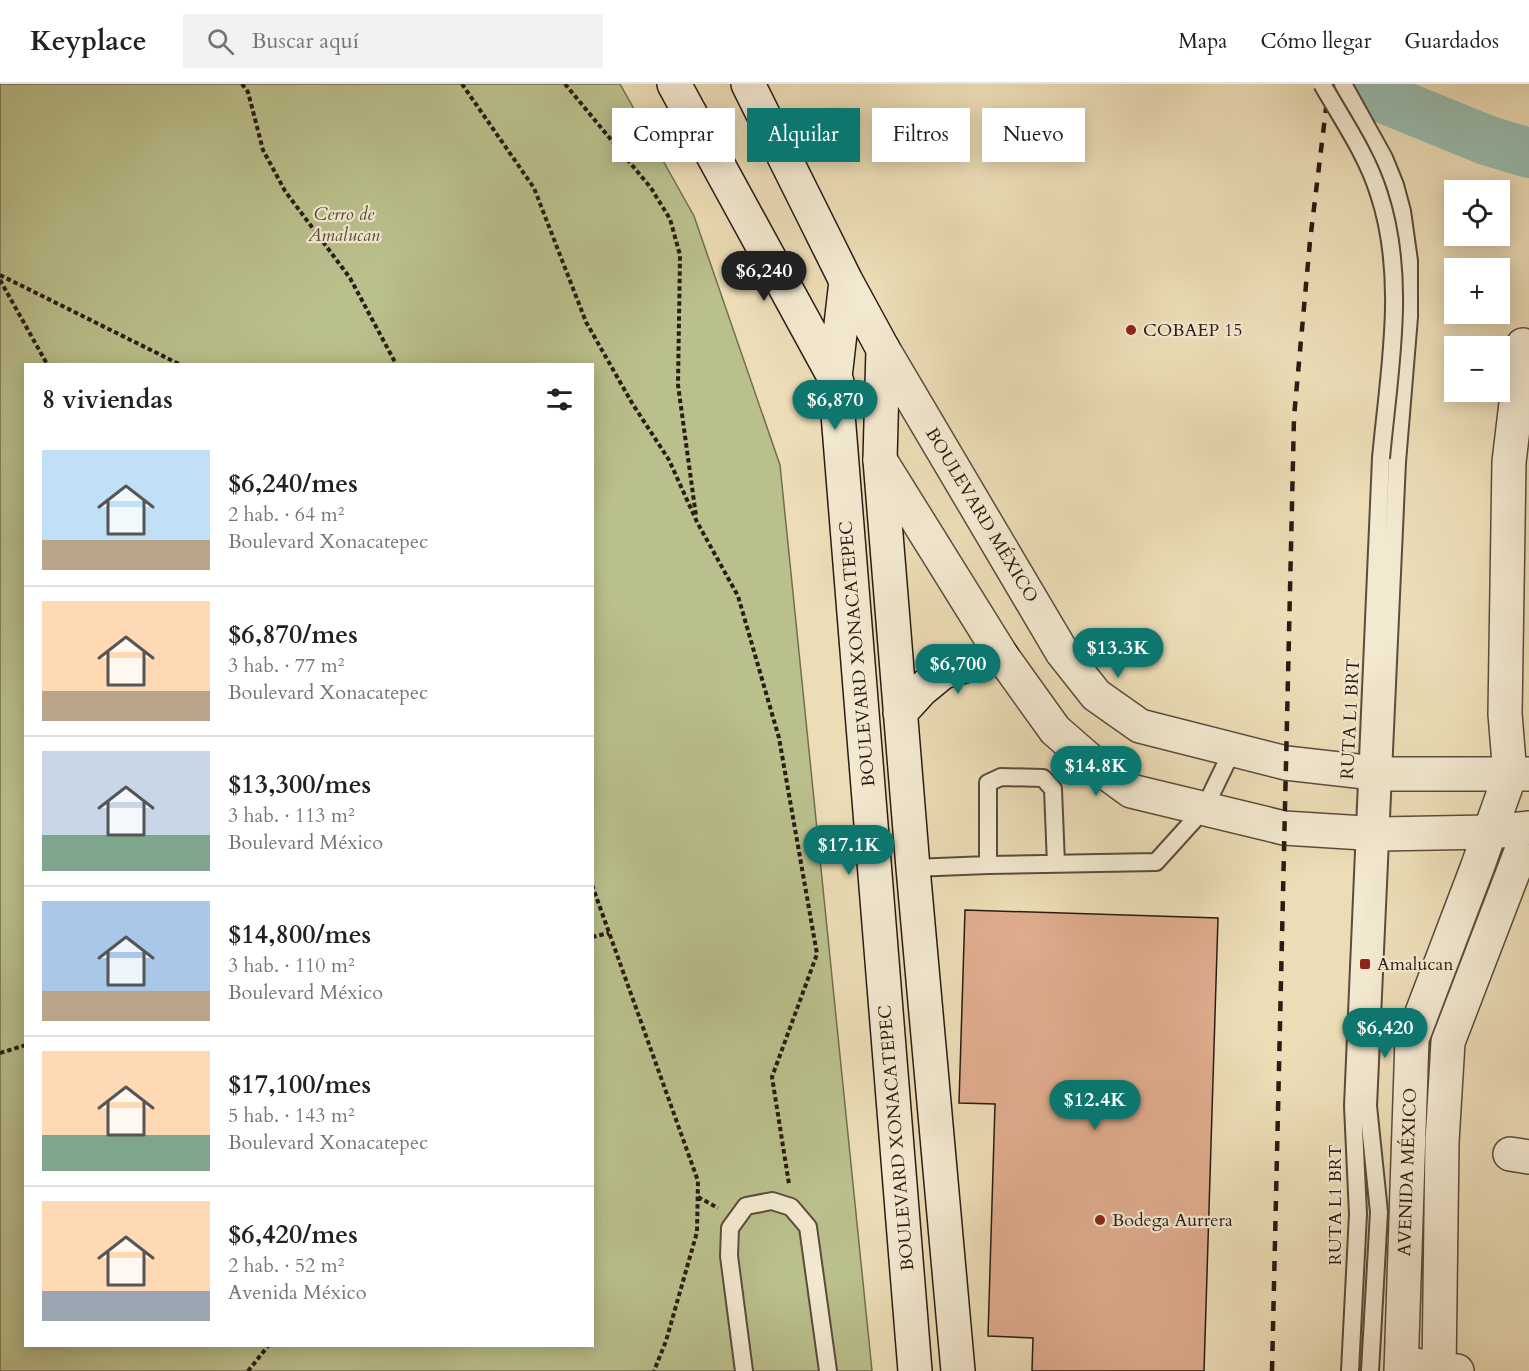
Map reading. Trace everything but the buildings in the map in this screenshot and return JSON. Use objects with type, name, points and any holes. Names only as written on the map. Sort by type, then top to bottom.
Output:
[{"type":"street","name":"BOULEVARD XONACATEPEC","points":[[674,84],[835,377],[915,1371]]},
{"type":"street","points":[[748,84],[846,281],[883,349]]},
{"type":"street","points":[[846,281],[835,377],[880,460],[1002,657],[1055,730],[1094,764],[1131,791],[1284,828],[1373,833],[1529,830]]},
{"type":"street","points":[[1519,775],[1505,714],[1519,464],[1523,345]]},
{"type":"street","name":"BOULEVARD XONACATEPEC","points":[[883,349],[880,460],[913,868],[958,1371]]},
{"type":"street","name":"BOULEVARD MÉXICO","points":[[883,349],[1062,652],[1095,695],[1140,726],[1286,763],[1375,773],[1519,775]]},
{"type":"street","points":[[900,713],[921,690],[943,672],[1002,657]]},
{"type":"street","name":"AVENIDA MÉXICO","points":[[1401,1367],[1412,1039],[1489,832],[1519,775]]},
{"type":"street","name":"AVENIDA MÉXICO","points":[[1445,1370],[1442,1142],[1448,1042],[1520,887],[1529,830]]},
{"type":"street","points":[[1477,868],[1520,887]]},
{"type":"street","points":[[1401,1367],[1445,1370]]},
{"type":"lane","name":"RUTA L1 BRT","points":[[1322,84],[1370,171],[1379,192],[1386,217],[1394,265],[1392,337],[1381,458],[1379,703]]},
{"type":"lane","name":"RUTA L1 BRT","points":[[1343,84],[1384,158],[1395,186],[1402,211],[1409,261],[1409,317],[1375,773],[1368,1106],[1379,1212],[1370,1371]]},
{"type":"lane","points":[[913,868],[1156,862],[1204,809],[1233,749]]},
{"type":"lane","points":[[988,865],[988,783],[1001,777],[1043,778],[1053,789],[1056,864]]},
{"type":"lane","name":"RUTA L1 BRT","points":[[1350,1371],[1358,1214],[1353,1106],[1373,833]]},
{"type":"lane","points":[[744,1371],[729,1256],[730,1228],[746,1206],[771,1201],[791,1207],[808,1227],[828,1371]]},
{"type":"path","points":[[242,84],[248,92],[263,150],[285,191],[350,278],[395,363]]},
{"type":"path","points":[[462,84],[534,188],[586,322],[632,403],[669,460],[697,522],[738,596],[779,738],[817,954],[772,1077],[791,1207]]},
{"type":"path","points":[[565,84],[651,188],[670,219],[680,255],[678,385],[697,522]]},
{"type":"path","points":[[0,275],[177,363]]},
{"type":"path","points":[[0,280],[46,363]]},
{"type":"path","points":[[594,891],[698,1181],[697,1232],[666,1341],[654,1371]]},
{"type":"path","points":[[594,937],[609,933]]},
{"type":"path","points":[[0,1053],[24,1046]]},
{"type":"path","points":[[248,1371],[267,1347]]},
{"type":"green space","name":"Cerro de Amalucan","points":[[0,84],[620,84],[633,108],[612,108],[612,162],[664,162],[694,216],[780,465],[872,1371],[0,1371]]},
{"type":"waterway","points":[[1349,84],[1486,140],[1529,153]]},
{"type":"railway","points":[[1272,1371],[1294,417],[1310,241],[1329,84]]},
{"type":"place","name":"COBAEP 15","points":[[1131,330]]},
{"type":"place","name":"Amalucan","points":[[1365,964]]},
{"type":"place","name":"Bodega Aurrera","points":[[1100,1220]]}]
